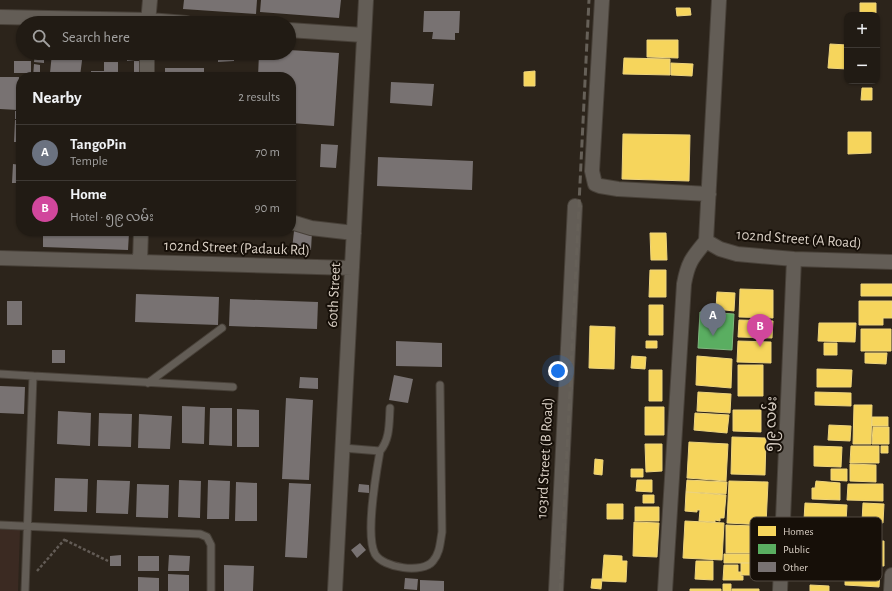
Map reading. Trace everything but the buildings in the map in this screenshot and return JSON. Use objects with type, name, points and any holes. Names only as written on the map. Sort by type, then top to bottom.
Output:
[{"type":"street","points":[[149,16],[150,0]]},
{"type":"street","name":"60th Street","points":[[335,591],[366,0]]},
{"type":"street","points":[[602,0],[592,171],[594,184],[618,189],[709,194]]},
{"type":"street","points":[[665,591],[684,284],[687,267],[706,241],[718,0]]},
{"type":"street","points":[[0,17],[16,18]]},
{"type":"street","points":[[296,30],[363,35]]},
{"type":"street","points":[[147,60],[147,72]]},
{"type":"street","name":"103rd Street (B Road)","points":[[556,591],[575,206]]},
{"type":"street","points":[[296,223],[316,229],[354,233]]},
{"type":"street","points":[[140,262],[141,236]]},
{"type":"street","name":"102nd Street (A Road)","points":[[706,241],[720,249],[737,254],[892,262]]},
{"type":"street","name":"102nd Street (Padauk Rd)","points":[[0,258],[352,268]]},
{"type":"street","name":"၅၉ လမ်း","points":[[783,517],[794,258]]},
{"type":"street","points":[[891,591],[892,575]]},
{"type":"street","name":"၅၉ လမ်း","points":[[780,581],[780,591]]},
{"type":"lane","points":[[148,383],[222,328]]},
{"type":"lane","points":[[0,374],[233,387]]},
{"type":"lane","points":[[25,591],[33,376]]},
{"type":"lane","points":[[390,408],[388,438],[380,451],[372,511],[371,541],[375,554],[384,563],[403,568],[421,568],[432,563],[438,554],[442,532],[440,386]]},
{"type":"lane","points":[[343,448],[380,451]]},
{"type":"lane","points":[[0,525],[200,534],[207,537],[211,545],[212,590]]},
{"type":"path","points":[[26,583],[74,529]]},
{"type":"path","points":[[65,540],[108,561]]},
{"type":"shaded area","points":[[0,529],[20,530],[18,591],[0,591]]},
{"type":"railway","points":[[560,591],[589,0]]},
{"type":"place","name":"TangoPin","points":[[713,336]]},
{"type":"place","name":"Home","points":[[760,347]]}]
